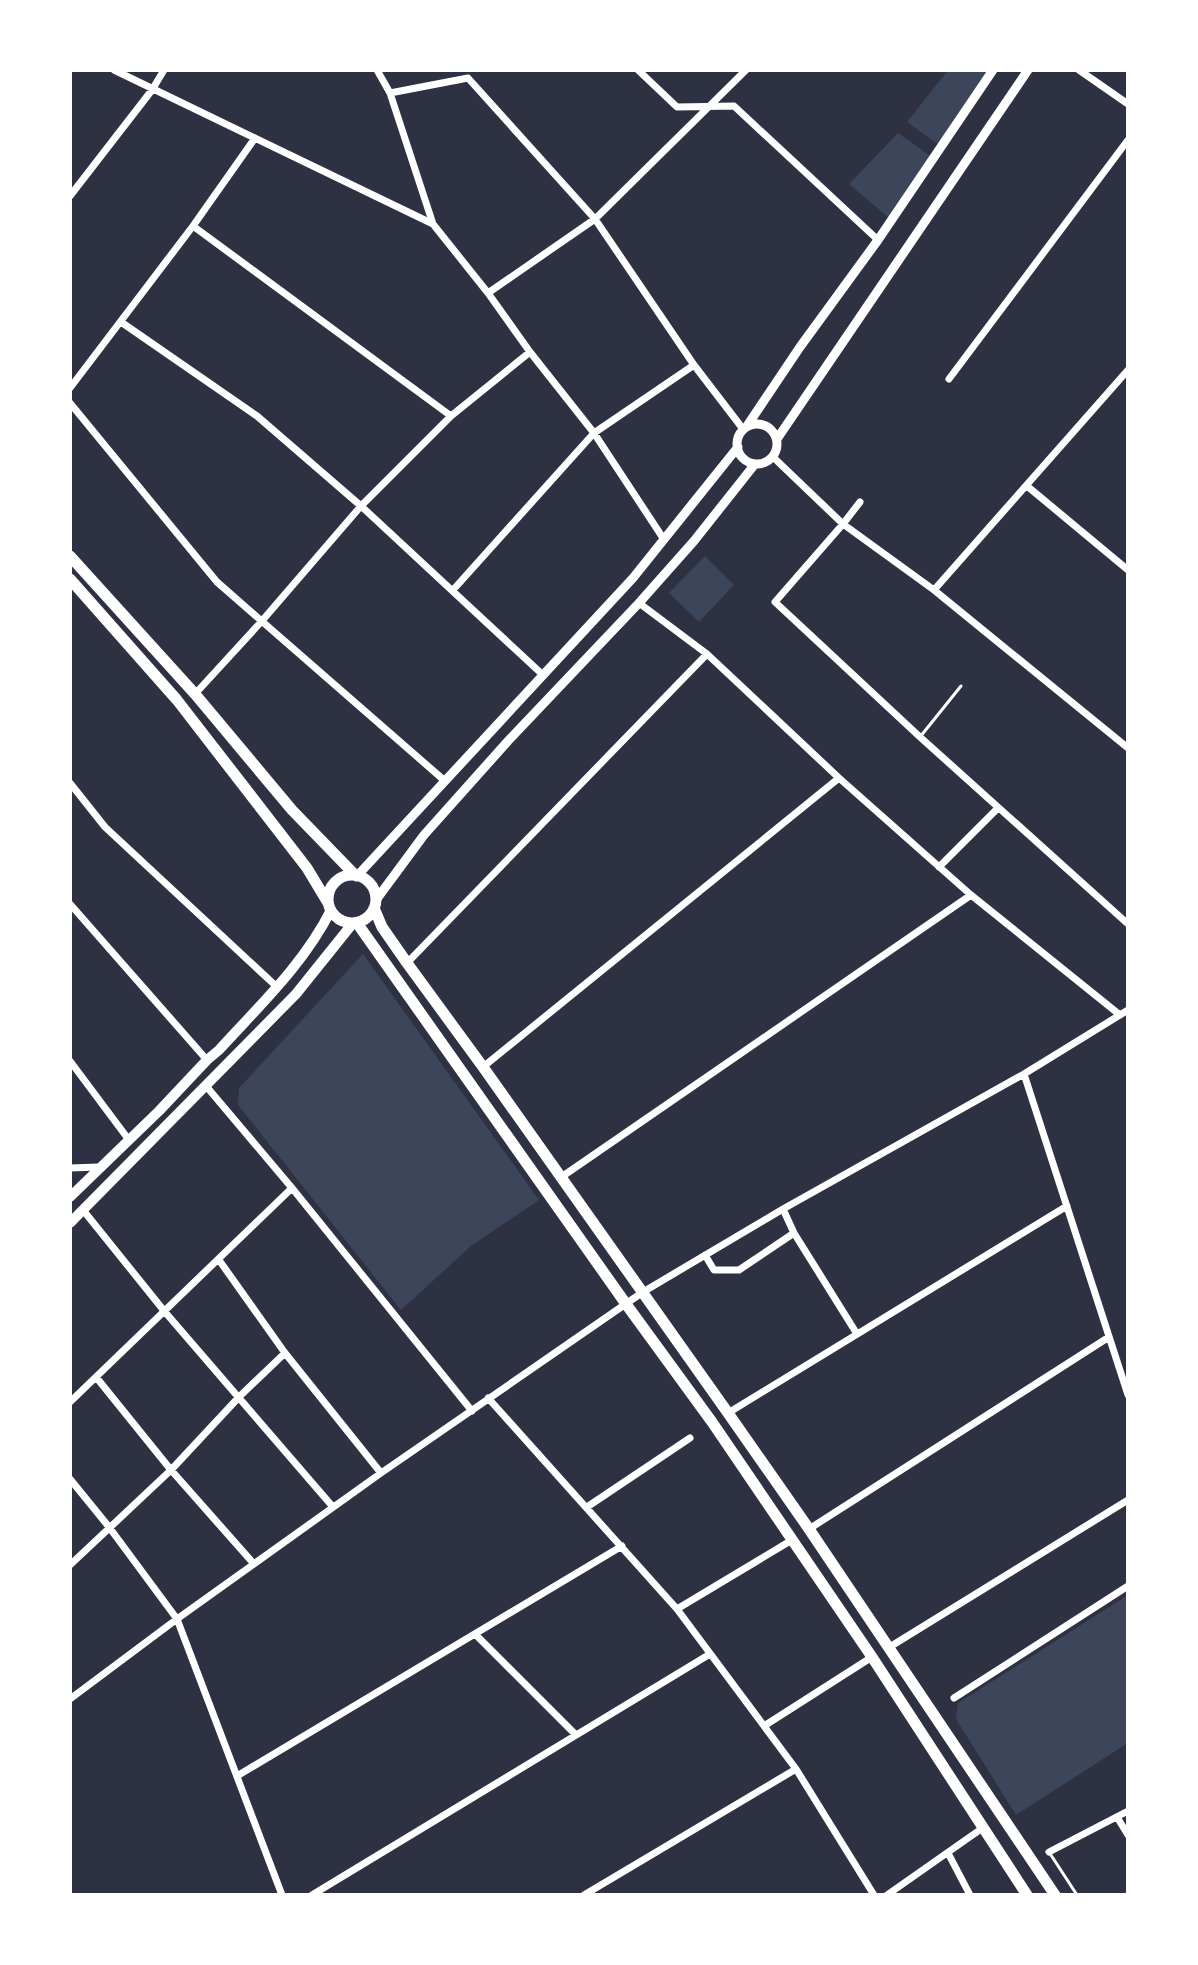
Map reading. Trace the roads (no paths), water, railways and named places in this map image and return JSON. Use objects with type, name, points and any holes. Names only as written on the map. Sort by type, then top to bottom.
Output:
[{"type":"main road","points":[[70,556],[195,694],[292,810],[356,876]]},
{"type":"main road","points":[[70,579],[177,700],[307,868],[342,921],[355,923],[712,1422],[872,1657],[1027,1895]]},
{"type":"main road","points":[[70,1197],[219,1050],[277,987],[316,938],[330,906],[330,890],[338,880],[356,876],[368,881],[382,927],[809,1529],[1055,1895]]},
{"type":"main road","points":[[70,1223],[296,994],[355,923],[371,915],[375,904]]},
{"type":"street","points":[[114,70],[433,224]]},
{"type":"street","points":[[70,196],[164,70]]},
{"type":"street","points":[[377,70],[390,93],[433,224],[594,433],[663,538]]},
{"type":"street","points":[[638,70],[677,107],[734,106],[878,240]]},
{"type":"street","points":[[488,293],[595,219],[746,70]]},
{"type":"street","points":[[755,464],[742,457],[738,439],[993,70]]},
{"type":"street","points":[[777,439],[1028,70]]},
{"type":"street","points":[[1079,70],[1128,104]]},
{"type":"street","points":[[390,93],[468,78],[595,219],[694,365],[745,428]]},
{"type":"street","points":[[70,388],[193,226],[255,138]]},
{"type":"street","points":[[949,379],[1128,140]]},
{"type":"street","points":[[193,226],[451,416]]},
{"type":"street","points":[[121,322],[257,416],[361,506],[543,675]]},
{"type":"street","points":[[195,694],[361,506],[451,416],[530,352]]},
{"type":"street","points":[[453,590],[594,433],[694,365]]},
{"type":"street","points":[[934,590],[1128,370]]},
{"type":"street","points":[[1120,378],[1128,385]]},
{"type":"street","points":[[70,403],[217,582],[445,781]]},
{"type":"street","points":[[375,904],[424,835],[639,603],[694,541],[755,464],[773,457],[777,439],[772,430],[755,424],[745,428]]},
{"type":"street","points":[[356,876],[633,578],[738,447]]},
{"type":"street","points":[[773,457],[843,524],[934,590],[1128,748]]},
{"type":"street","points":[[1027,486],[1128,570]]},
{"type":"street","points":[[860,502],[775,602],[1128,924]]},
{"type":"street","points":[[639,603],[707,654],[839,778],[971,895],[1120,1015]]},
{"type":"street","points":[[407,963],[707,654]]},
{"type":"street","points":[[483,1067],[839,778]]},
{"type":"street","points":[[70,783],[105,827],[277,987]]},
{"type":"street","points":[[939,867],[998,808]]},
{"type":"street","points":[[560,1178],[971,895]]},
{"type":"street","points":[[70,904],[207,1060]]},
{"type":"street","points":[[70,1699],[333,1507],[643,1292],[783,1209],[1024,1074],[1128,1010]]},
{"type":"street","points":[[70,1061],[129,1140]]},
{"type":"street","points":[[1024,1074],[1128,1395]]},
{"type":"street","points":[[206,1086],[472,1411]]},
{"type":"street","points":[[70,1168],[102,1167]]},
{"type":"street","points":[[70,1402],[292,1188]]},
{"type":"street","points":[[728,1413],[1067,1206]]},
{"type":"street","points":[[783,1209],[794,1233],[857,1334]]},
{"type":"street","points":[[83,1210],[165,1312],[333,1507]]},
{"type":"street","points":[[705,1255],[714,1270],[739,1270],[794,1233]]},
{"type":"street","points":[[219,1260],[285,1353],[381,1473]]},
{"type":"street","points":[[809,1529],[1109,1337]]},
{"type":"street","points":[[70,1565],[171,1470],[285,1353]]},
{"type":"street","points":[[96,1377],[171,1470],[254,1564]]},
{"type":"street","points":[[488,1398],[677,1609],[796,1769],[874,1895]]},
{"type":"street","points":[[587,1507],[690,1438]]},
{"type":"street","points":[[70,1479],[177,1619],[282,1895]]},
{"type":"street","points":[[888,1648],[1128,1500]]},
{"type":"street","points":[[677,1609],[792,1540]]},
{"type":"street","points":[[237,1776],[622,1546]]},
{"type":"street","points":[[954,1698],[1128,1586]]},
{"type":"street","points":[[475,1634],[576,1735]]},
{"type":"street","points":[[312,1895],[710,1654]]},
{"type":"street","points":[[764,1726],[872,1657]]},
{"type":"street","points":[[584,1895],[796,1769]]},
{"type":"street","points":[[1049,1852],[1128,1811]]},
{"type":"street","points":[[1117,1817],[1128,1835]]},
{"type":"street","points":[[887,1895],[984,1827]]},
{"type":"street","points":[[948,1853],[970,1895]]},
{"type":"lane","points":[[920,737],[961,686]]},
{"type":"lane","points":[[1049,1852],[1077,1895]]}]
